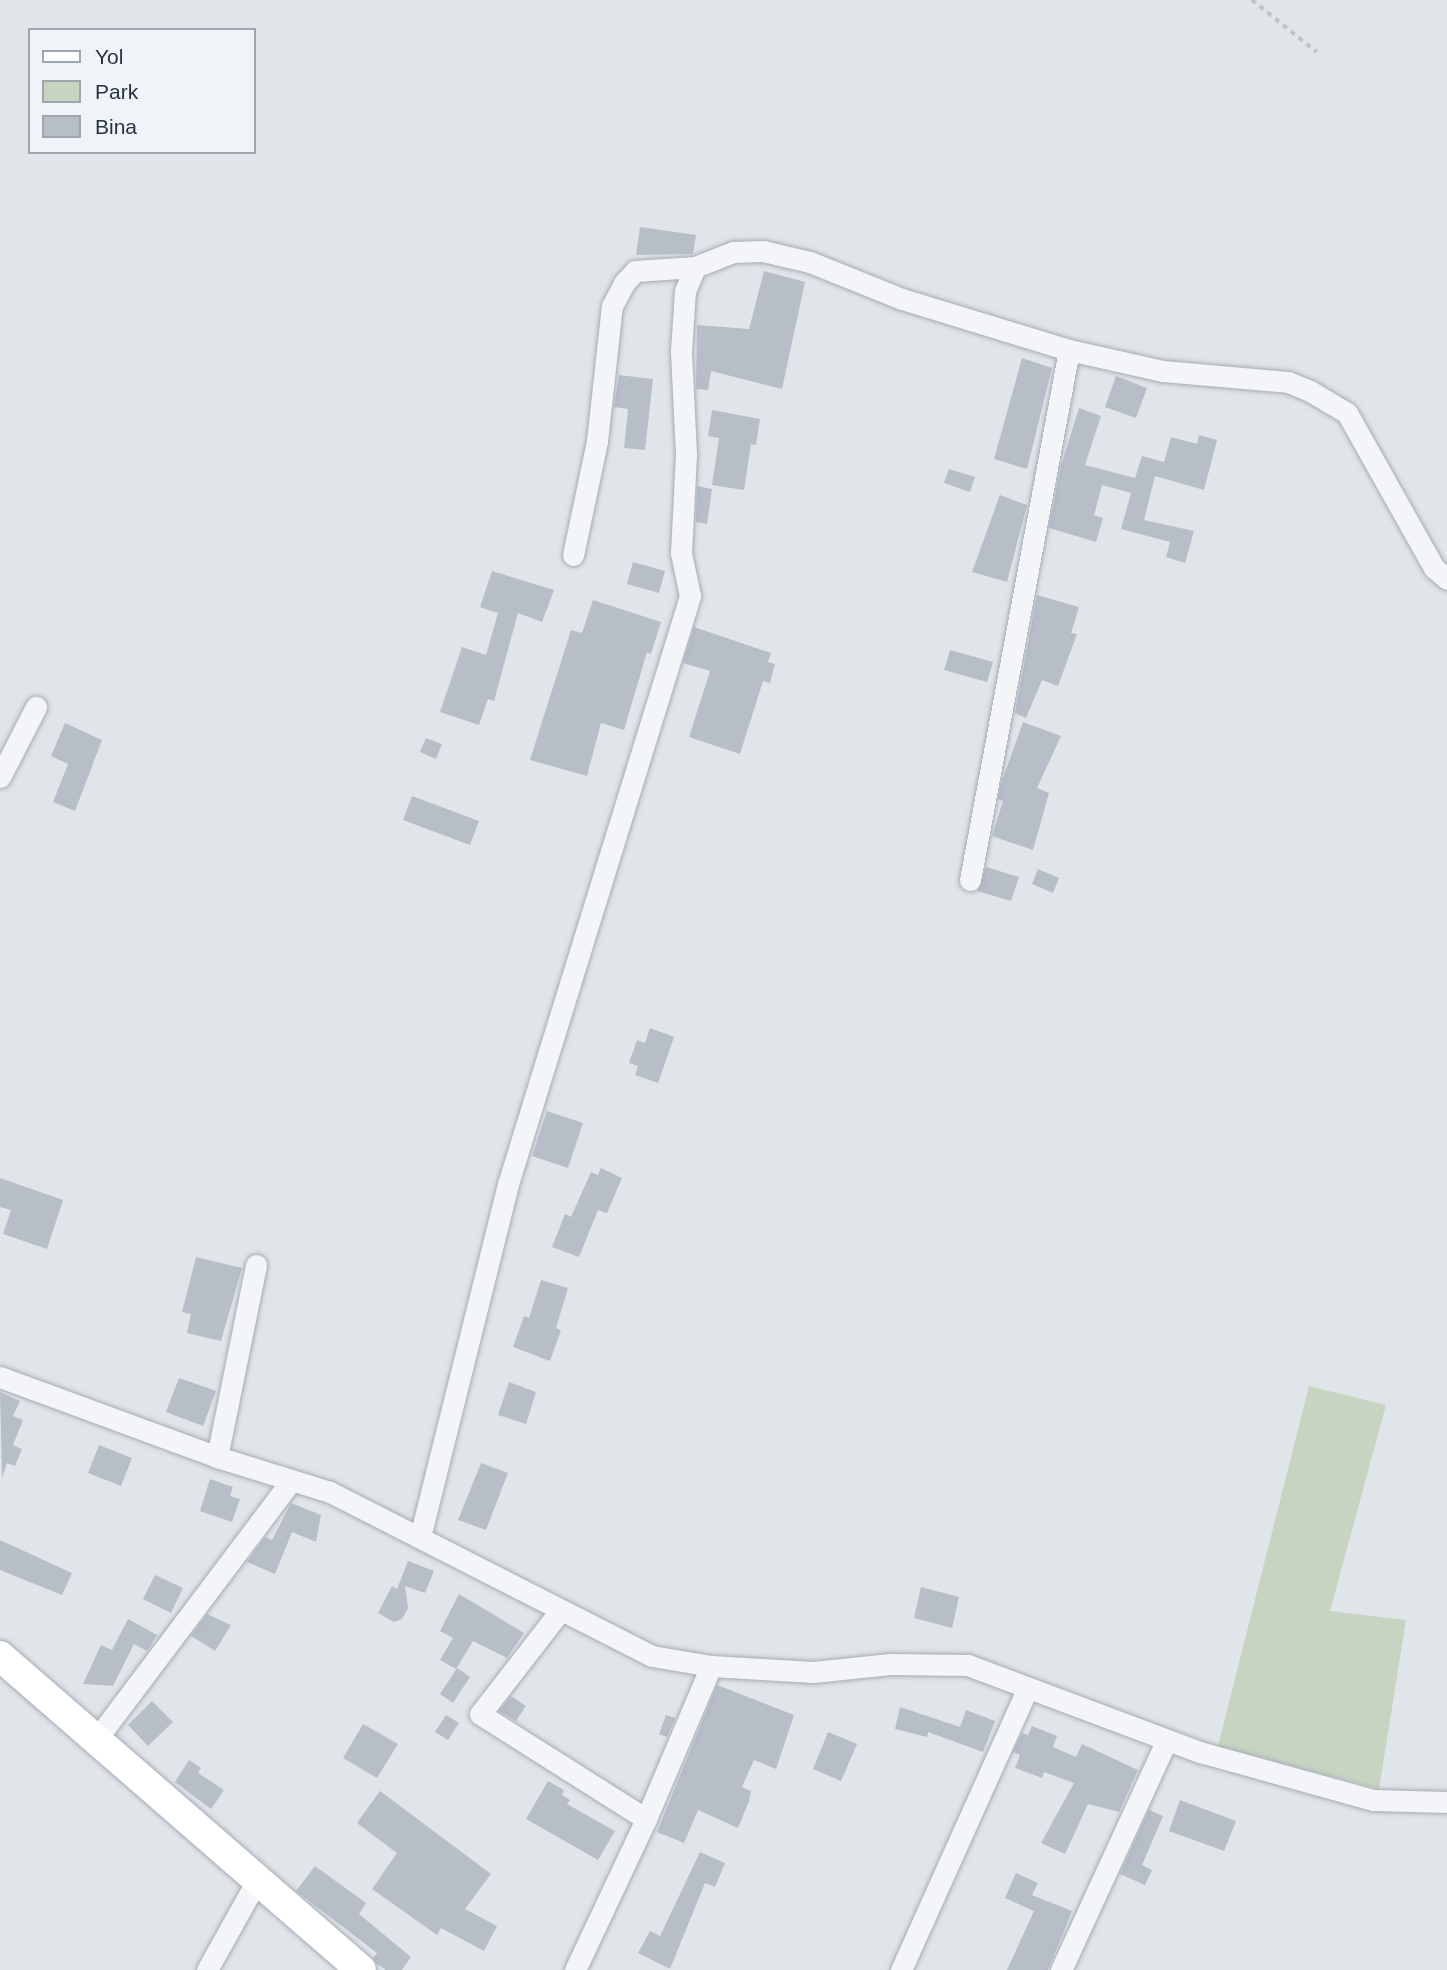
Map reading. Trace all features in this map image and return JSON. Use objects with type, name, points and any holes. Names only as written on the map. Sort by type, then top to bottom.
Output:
[{"type":"street","points":[[573,555],[597,441],[612,306],[635,271],[695,267],[733,252],[763,251],[810,262],[902,299],[1069,350],[1163,371],[1288,382],[1331,401],[1347,413],[1434,568],[1447,579]]},
{"type":"street","points":[[420,1537],[508,1184],[690,596],[681,552],[686,454],[681,351],[685,291],[695,267]]},
{"type":"street","points":[[970,880],[1069,350]]},
{"type":"street","points":[[0,776],[36,707]]},
{"type":"street","points":[[217,1457],[256,1265]]},
{"type":"street","points":[[0,1377],[217,1457],[330,1492],[652,1656],[710,1666],[813,1672],[943,1663],[968,1665],[1166,1742],[1373,1800],[1447,1802]]},
{"type":"street","points":[[98,1737],[291,1481]]},
{"type":"street","points":[[560,1611],[480,1714],[646,1819]]},
{"type":"street","points":[[0,1656],[98,1737],[256,1882],[360,1970]]},
{"type":"street","points":[[575,1970],[646,1819],[710,1666]]},
{"type":"street","points":[[901,1970],[1027,1689]]},
{"type":"street","points":[[1061,1970],[1166,1742]]},
{"type":"street","points":[[207,1970],[256,1882]]},
{"type":"path","points":[[1252,0],[1317,52]]},
{"type":"green space","points":[[1309,1386],[1386,1405],[1330,1611],[1406,1620],[1379,1789],[1218,1746]]},
{"type":"building","points":[[640,227],[696,235],[693,254],[636,255]]},
{"type":"building","points":[[764,271],[805,282],[782,389],[711,371],[708,390],[696,389],[697,325],[749,329]]},
{"type":"building","points":[[1022,358],[1052,368],[1027,469],[994,459]]},
{"type":"building","points":[[619,375],[653,379],[645,450],[624,448],[628,409],[614,407]]},
{"type":"building","points":[[1116,376],[1147,388],[1136,418],[1105,407]]},
{"type":"building","points":[[1079,408],[1101,416],[1085,465],[1135,478],[1142,456],[1164,462],[1171,437],[1197,444],[1199,435],[1217,440],[1204,490],[1155,476],[1144,520],[1194,531],[1185,563],[1166,557],[1170,542],[1121,529],[1131,493],[1102,485],[1094,515],[1103,518],[1096,542],[1049,528],[1061,466]]},
{"type":"building","points":[[712,410],[760,419],[756,445],[751,444],[744,490],[712,485],[719,438],[708,436]]},
{"type":"building","points":[[949,469],[975,477],[970,492],[944,483]]},
{"type":"building","points":[[697,486],[712,489],[707,524],[696,522]]},
{"type":"building","points":[[1000,495],[1027,505],[1007,582],[972,572]]},
{"type":"building","points":[[633,562],[665,571],[659,593],[627,584]]},
{"type":"building","points":[[492,571],[554,590],[542,622],[518,613],[494,701],[488,699],[479,725],[440,712],[462,647],[486,655],[498,613],[480,607]]},
{"type":"building","points":[[1037,595],[1079,607],[1071,633],[1077,634],[1058,686],[1042,680],[1026,718],[1015,713]]},
{"type":"building","points":[[593,600],[661,622],[651,654],[647,652],[624,730],[601,723],[587,776],[530,760],[571,630],[582,633]]},
{"type":"building","points":[[694,627],[771,653],[768,662],[775,664],[770,683],[763,681],[740,754],[689,737],[710,671],[683,663]]},
{"type":"building","points":[[950,650],[993,662],[987,682],[944,670]]},
{"type":"building","points":[[1023,722],[1061,736],[1037,788],[1049,793],[1033,850],[992,836],[1003,801],[998,799],[1001,784]]},
{"type":"building","points":[[65,723],[102,740],[75,811],[53,802],[68,764],[51,756]]},
{"type":"building","points":[[426,738],[442,744],[436,759],[420,752]]},
{"type":"building","points":[[412,796],[479,821],[470,845],[403,820]]},
{"type":"building","points":[[986,867],[1019,877],[1011,901],[977,891]]},
{"type":"building","points":[[1038,869],[1059,878],[1053,893],[1032,884]]},
{"type":"building","points":[[650,1028],[674,1037],[658,1083],[635,1075],[638,1066],[629,1063],[637,1040],[645,1043]]},
{"type":"building","points":[[547,1111],[583,1123],[568,1168],[532,1156]]},
{"type":"building","points":[[601,1168],[622,1178],[607,1213],[598,1210],[579,1257],[552,1247],[565,1214],[571,1217],[591,1172],[598,1175]]},
{"type":"building","points":[[0,1178],[63,1200],[47,1249],[3,1234],[11,1210],[0,1207]]},
{"type":"building","points":[[196,1257],[242,1268],[221,1341],[187,1333],[191,1314],[182,1312]]},
{"type":"building","points":[[541,1280],[568,1288],[556,1328],[561,1330],[550,1361],[513,1347],[524,1316],[529,1318]]},
{"type":"building","points":[[179,1378],[216,1391],[203,1426],[166,1412]]},
{"type":"building","points":[[509,1382],[536,1392],[526,1424],[498,1415]]},
{"type":"building","points":[[0,1392],[20,1401],[13,1416],[23,1420],[13,1445],[22,1449],[15,1466],[7,1463],[2,1478]]},
{"type":"building","points":[[99,1445],[132,1458],[121,1486],[88,1473]]},
{"type":"building","points":[[481,1463],[508,1473],[486,1530],[458,1520]]},
{"type":"building","points":[[210,1479],[233,1487],[230,1496],[240,1499],[232,1522],[200,1511]]},
{"type":"building","points":[[291,1503],[321,1515],[316,1542],[292,1532],[275,1574],[247,1562],[265,1537],[272,1540]]},
{"type":"building","points":[[0,1540],[72,1573],[62,1595],[0,1570]]},
{"type":"building","points":[[408,1561],[434,1571],[425,1593],[405,1586],[408,1608],[402,1619],[394,1622],[378,1613],[392,1586],[397,1589]]},
{"type":"building","points":[[155,1575],[183,1588],[171,1613],[143,1599]]},
{"type":"building","points":[[921,1587],[959,1597],[952,1628],[914,1618]]},
{"type":"building","points":[[459,1594],[524,1633],[507,1658],[473,1641],[456,1669],[440,1660],[453,1638],[440,1631]]},
{"type":"building","points":[[207,1614],[231,1625],[215,1651],[191,1636]]},
{"type":"building","points":[[128,1619],[157,1635],[147,1651],[134,1644],[113,1686],[83,1684],[101,1645],[112,1650]]},
{"type":"building","points":[[457,1668],[470,1677],[453,1703],[440,1694]]},
{"type":"building","points":[[717,1685],[794,1715],[776,1769],[754,1760],[742,1787],[751,1791],[738,1828],[698,1810],[684,1843],[657,1832]]},
{"type":"building","points":[[511,1696],[526,1706],[516,1721],[499,1711]]},
{"type":"building","points":[[152,1701],[173,1722],[148,1746],[128,1725]]},
{"type":"building","points":[[900,1707],[960,1727],[966,1710],[995,1721],[983,1752],[928,1732],[927,1737],[895,1729]]},
{"type":"building","points":[[446,1715],[459,1723],[448,1740],[435,1732]]},
{"type":"building","points":[[666,1715],[675,1718],[667,1737],[659,1734]]},
{"type":"building","points":[[363,1724],[398,1744],[377,1778],[343,1758]]},
{"type":"building","points":[[1032,1726],[1057,1736],[1053,1747],[1076,1757],[1082,1744],[1138,1770],[1119,1812],[1088,1804],[1065,1854],[1041,1843],[1074,1783],[1044,1772],[1042,1778],[1015,1768],[1020,1755],[1013,1752],[1022,1733],[1028,1735]]},
{"type":"building","points":[[828,1732],[857,1744],[841,1781],[813,1769]]},
{"type":"building","points":[[189,1760],[201,1768],[198,1773],[224,1790],[211,1809],[175,1782]]},
{"type":"building","points":[[548,1781],[564,1790],[562,1795],[570,1800],[567,1804],[615,1831],[598,1860],[526,1819]]},
{"type":"building","points":[[380,1791],[491,1874],[465,1909],[497,1926],[484,1951],[441,1928],[437,1935],[372,1889],[397,1853],[357,1823]]},
{"type":"building","points":[[1180,1800],[1236,1821],[1224,1851],[1169,1831]]},
{"type":"building","points":[[1149,1810],[1163,1816],[1142,1865],[1152,1870],[1145,1885],[1120,1874]]},
{"type":"building","points":[[700,1852],[725,1863],[715,1887],[705,1883],[670,1969],[638,1953],[650,1931],[660,1936]]},
{"type":"building","points":[[315,1866],[366,1903],[359,1914],[411,1957],[402,1970],[386,1970],[377,1964],[373,1958],[377,1953],[296,1891]]},
{"type":"building","points":[[1016,1873],[1038,1883],[1032,1895],[1072,1911],[1048,1970],[1007,1970],[1034,1911],[1005,1898]]}]
